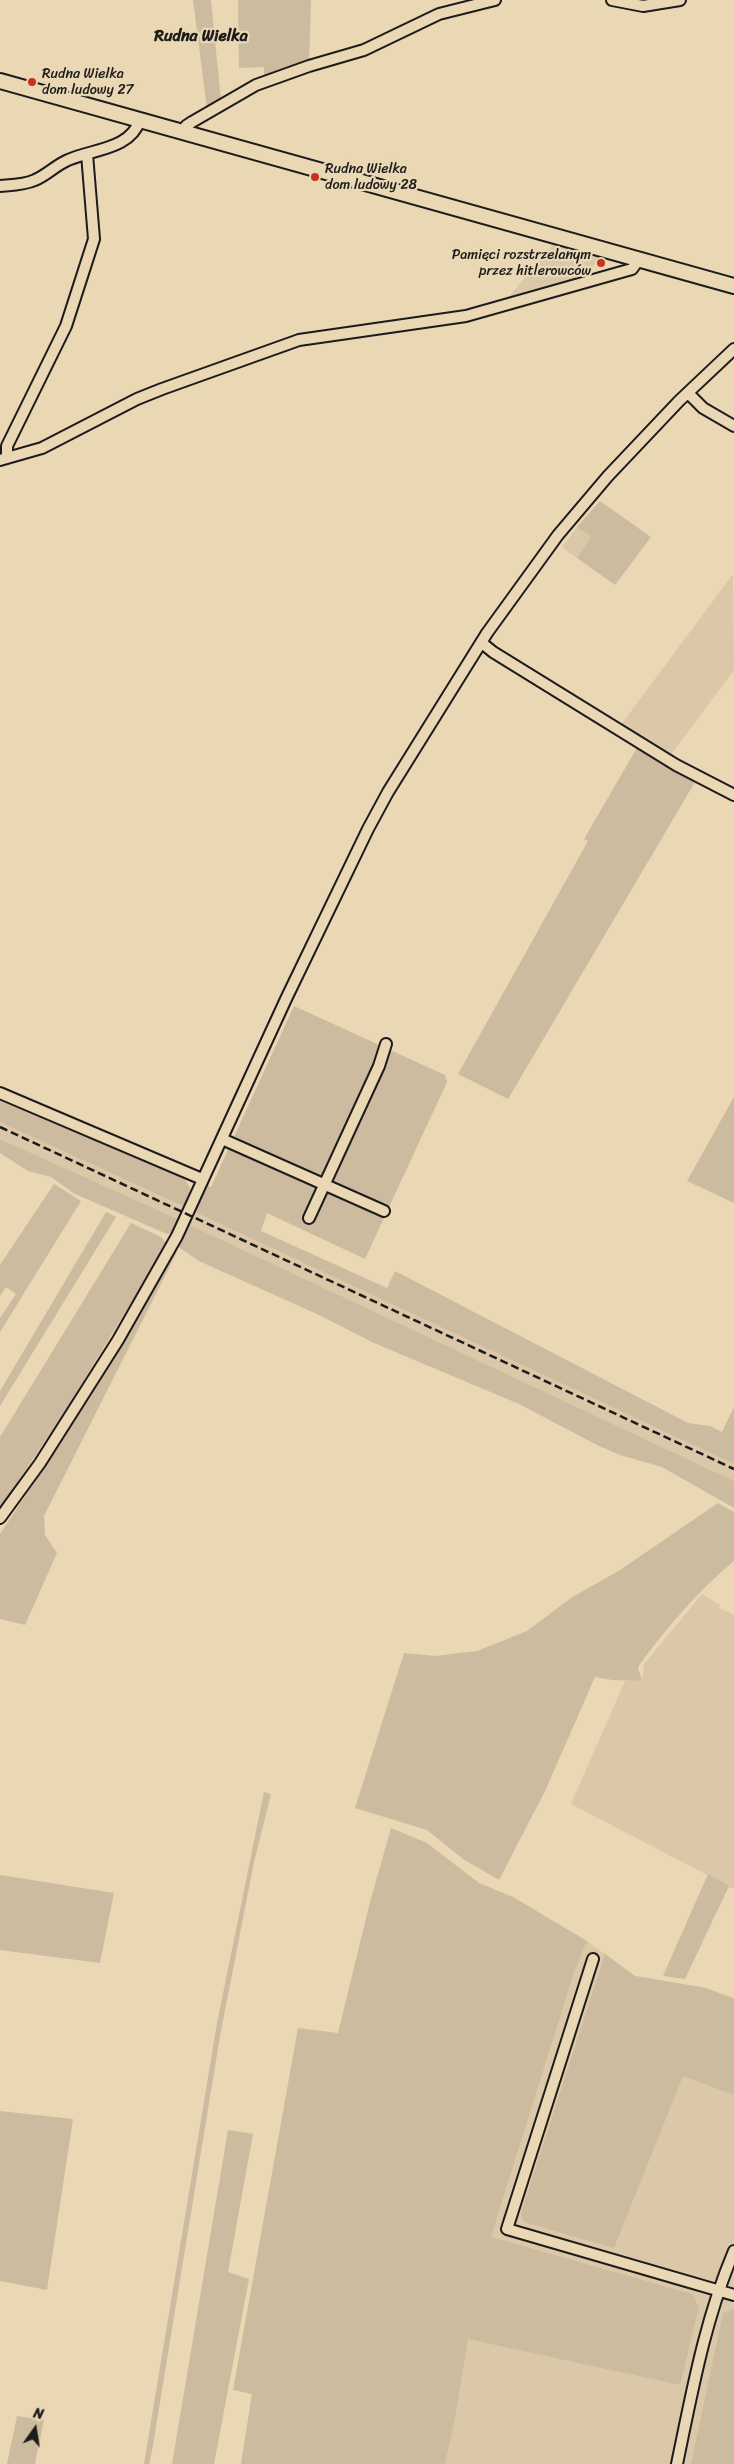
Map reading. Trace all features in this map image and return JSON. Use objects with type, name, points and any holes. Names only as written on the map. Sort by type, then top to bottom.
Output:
[{"type":"street","points":[[184,133],[186,126],[256,85],[309,66],[364,50],[438,14],[495,0]]},
{"type":"street","points":[[612,0],[643,6],[680,0]]},
{"type":"street","points":[[0,80],[184,133],[640,258],[734,286]]},
{"type":"street","points":[[0,186],[35,180],[65,161],[128,137],[137,128],[140,120]]},
{"type":"street","points":[[3,459],[7,446],[66,326],[94,239],[87,154]]},
{"type":"street","points":[[3,459],[58,441],[137,399],[283,345],[315,336],[434,322],[475,314],[632,269],[640,258]]},
{"type":"street","points":[[0,1518],[40,1463],[118,1340],[177,1236],[368,829],[388,792],[482,643],[558,535],[614,470],[688,393],[734,349]]},
{"type":"street","points":[[688,393],[703,408],[734,426]]},
{"type":"street","points":[[482,643],[499,656],[601,720],[676,765],[734,795]]},
{"type":"street","points":[[309,1218],[379,1066],[386,1044]]},
{"type":"street","points":[[0,1092],[202,1180]]},
{"type":"street","points":[[222,1139],[384,1212]]},
{"type":"street","points":[[593,1958],[507,2230],[734,2295]]},
{"type":"street","points":[[677,2464],[700,2352],[718,2290],[734,2251]]},
{"type":"shaded area","points":[[193,0],[211,0],[221,101],[207,109]]},
{"type":"shaded area","points":[[238,0],[311,0],[309,64],[264,79],[264,67],[239,68]]},
{"type":"shaded area","points":[[554,243],[601,256],[585,277],[507,299]]},
{"type":"shaded area","points":[[600,501],[651,537],[615,585],[577,558],[591,537],[577,527]]},
{"type":"shaded area","points":[[577,527],[592,537],[577,558],[562,547]]},
{"type":"shaded area","points":[[733,574],[734,670],[670,756],[620,726]]},
{"type":"shaded area","points":[[638,746],[698,777],[508,1099],[458,1074],[588,841],[584,839]]},
{"type":"shaded area","points":[[294,1006],[445,1075],[447,1082],[365,1259],[267,1213],[261,1231],[387,1288],[395,1271],[688,1423],[710,1426],[722,1432],[734,1407],[734,1464],[192,1211],[205,1184],[211,1187]]},
{"type":"shaded area","points":[[0,1097],[182,1175],[190,1188],[186,1208],[0,1122]]},
{"type":"shaded area","points":[[734,1097],[734,1203],[687,1181]]},
{"type":"shaded area","points":[[0,1122],[734,1464],[734,1481],[180,1220],[0,1139]]},
{"type":"shaded area","points":[[0,1139],[180,1220],[174,1233],[167,1234],[75,1194],[51,1177],[28,1171],[0,1153]]},
{"type":"shaded area","points":[[54,1184],[81,1201],[0,1332],[0,1318],[16,1294],[6,1287],[0,1296],[0,1265]]},
{"type":"shaded area","points":[[106,1212],[116,1217],[0,1406],[0,1391]]},
{"type":"shaded area","points":[[131,1223],[161,1237],[166,1243],[165,1247],[62,1416],[0,1508],[0,1437]]},
{"type":"shaded area","points":[[186,1223],[734,1481],[734,1508],[662,1467],[620,1455],[597,1445],[519,1404],[374,1343],[319,1315],[199,1261],[177,1246]]},
{"type":"shaded area","points":[[175,1250],[177,1252],[44,1516],[45,1535],[57,1553],[25,1625],[0,1619],[0,1534],[74,1422]]},
{"type":"shaded area","points":[[718,1503],[734,1512],[734,1561],[695,1597],[640,1664],[638,1668],[642,1681],[612,1680],[595,1677],[545,1791],[499,1880],[463,1859],[427,1830],[355,1808],[404,1653],[435,1656],[477,1651],[527,1631],[571,1598],[620,1570]]},
{"type":"shaded area","points":[[702,1594],[720,1605],[719,1608],[734,1615],[734,1889],[571,1804],[625,1681],[642,1681],[644,1664]]},
{"type":"shaded area","points":[[264,1792],[271,1794],[254,1862],[220,2036],[152,2451],[149,2464],[144,2464],[217,2023]]},
{"type":"shaded area","points":[[391,1828],[427,1843],[479,1883],[513,1897],[587,1941],[574,1973],[491,2237],[692,2294],[699,2307],[680,2385],[468,2339],[454,2424],[445,2464],[241,2464],[252,2394],[233,2390],[298,2028],[338,2033],[370,1902]]},
{"type":"shaded area","points":[[708,1874],[729,1886],[685,1979],[663,1976]]},
{"type":"shaded area","points":[[0,1875],[114,1893],[100,1963],[0,1950]]},
{"type":"shaded area","points":[[587,1941],[635,1976],[706,1988],[734,1998],[734,2464],[445,2464],[454,2424],[467,2339],[491,2237],[574,1973]]},
{"type":"shaded area","points":[[605,1954],[635,1976],[706,1988],[734,1999],[734,2095],[683,2076],[614,2248],[524,2222],[521,2213]]},
{"type":"shaded area","points":[[0,2111],[73,2119],[47,2290],[0,2281]]},
{"type":"shaded area","points":[[228,2130],[253,2134],[228,2272],[249,2279],[214,2464],[172,2464]]},
{"type":"shaded area","points":[[734,2309],[734,2464],[691,2464],[723,2313]]},
{"type":"shaded area","points":[[17,2416],[44,2420],[35,2464],[7,2464]]},
{"type":"railway","points":[[0,1127],[734,1469]]},
{"type":"place","name":"Rudna Wielka dom ludowy 27","points":[[32,82]]},
{"type":"place","name":"Rudna Wielka dom ludowy 28","points":[[315,177]]},
{"type":"place","name":"Pamięci rozstrzelanym przez hitlerowców","points":[[601,263]]},
{"type":"district","name":"Rudna Wielka","points":[[201,37]]}]
